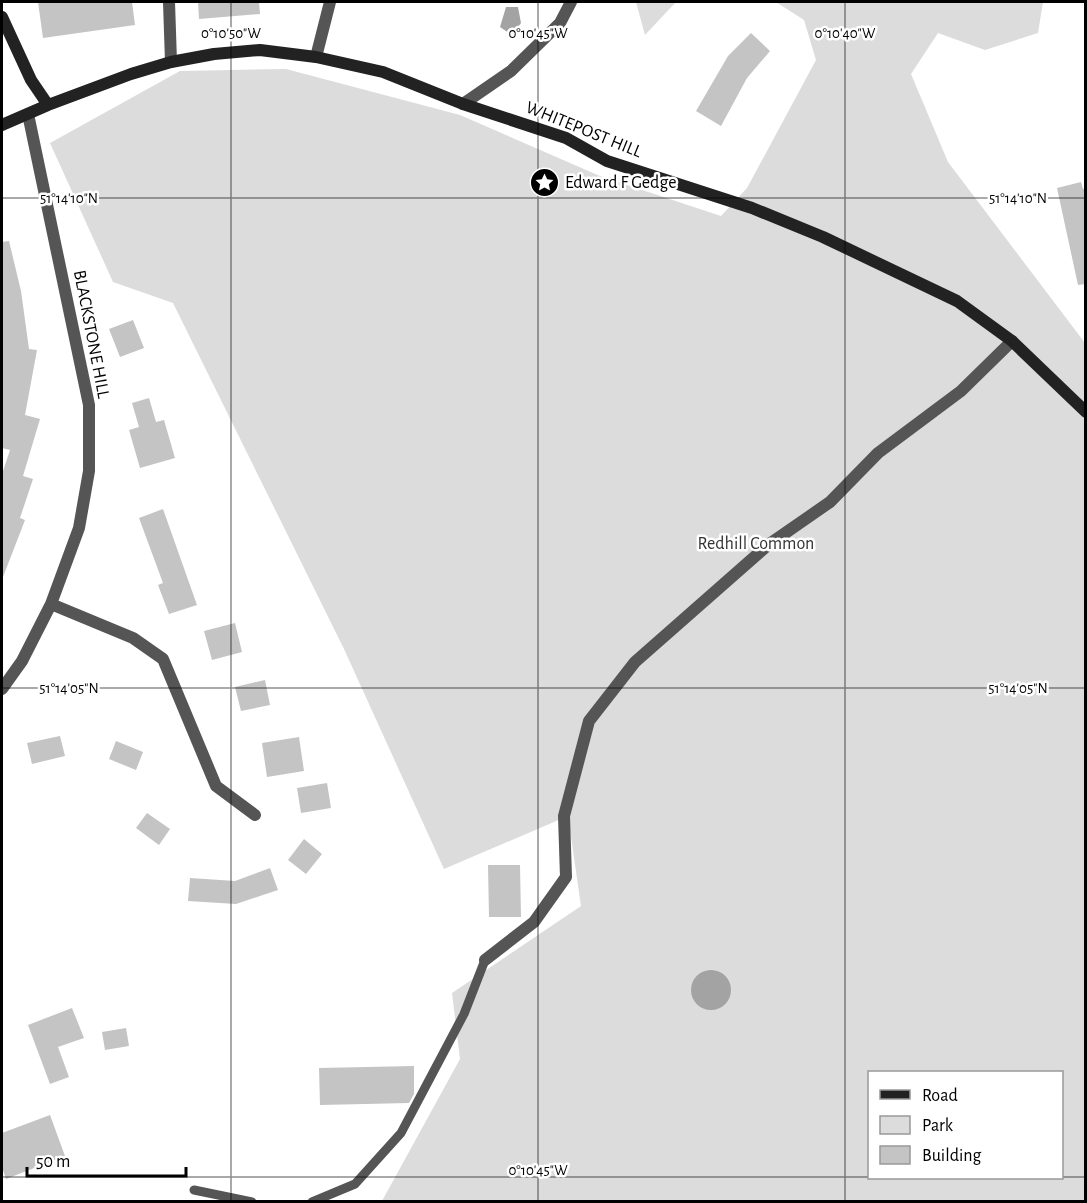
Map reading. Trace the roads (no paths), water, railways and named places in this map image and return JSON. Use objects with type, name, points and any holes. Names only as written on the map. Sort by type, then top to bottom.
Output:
[{"type":"street","points":[[168,2],[171,62]]},
{"type":"street","points":[[316,57],[330,2]]},
{"type":"street","points":[[463,104],[511,71],[560,23],[571,2]]},
{"type":"street","points":[[2,17],[31,80],[48,105]]},
{"type":"street","name":"WHITEPOST HILL","points":[[2,125],[48,105],[132,74],[171,62],[214,54],[260,50],[316,57],[383,72],[463,104],[566,138],[607,161],[752,208],[823,237],[957,301],[1012,341],[1086,412]]},
{"type":"street","name":"BLACKSTONE HILL","points":[[2,689],[22,661],[51,604],[80,528],[89,471],[89,405],[28,114]]},
{"type":"street","points":[[484,960],[534,922],[566,877],[564,816],[589,721],[635,662],[768,545],[830,502],[878,453],[961,391],[1012,341]]},
{"type":"street","points":[[51,604],[133,638],[163,659],[216,786],[255,815]]},
{"type":"lane","points":[[312,1202],[355,1184],[401,1134],[464,1014],[484,960]]},
{"type":"lane","points":[[194,1190],[252,1202]]},
{"type":"place","name":"Edward F Gedge","points":[[544,182]]},
{"type":"park label","name":"Redhill Common","points":[[756,543]]}]
